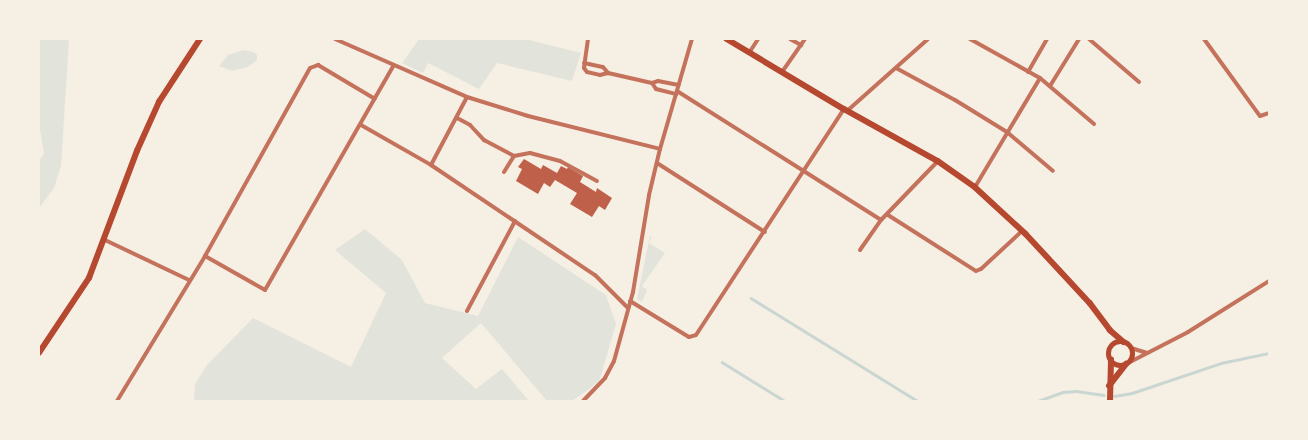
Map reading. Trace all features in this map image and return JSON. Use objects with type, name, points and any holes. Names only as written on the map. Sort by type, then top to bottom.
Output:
[{"type":"main road","points":[[39,353],[89,278],[105,240],[137,151],[159,102],[200,39]]},
{"type":"main road","points":[[727,39],[846,110],[938,161],[975,187],[1022,230],[1090,303],[1110,330],[1131,348],[1133,355],[1110,386]]},
{"type":"main road","points":[[1110,330],[1110,401]]},
{"type":"main road","points":[[1111,348],[1118,342],[1124,342]]},
{"type":"main road","points":[[1111,360],[1120,365],[1128,363]]},
{"type":"street","points":[[335,39],[466,97],[528,116],[660,149]]},
{"type":"street","points":[[588,39],[584,63],[584,68],[587,72],[600,75],[608,73],[652,83],[658,81],[679,85]]},
{"type":"street","points":[[584,401],[596,390],[610,370],[630,301],[660,149],[692,39]]},
{"type":"street","points":[[749,53],[758,39]]},
{"type":"street","points":[[790,39],[801,45]]},
{"type":"street","points":[[782,72],[805,39]]},
{"type":"street","points":[[630,301],[689,337],[696,335],[846,110],[928,39]]},
{"type":"street","points":[[970,39],[1040,78],[1094,124]]},
{"type":"street","points":[[1028,72],[1047,39]]},
{"type":"street","points":[[1050,86],[1079,39]]},
{"type":"street","points":[[1088,39],[1140,82]]},
{"type":"street","points":[[1204,39],[1260,116],[1269,113]]},
{"type":"street","points":[[584,63],[602,67],[608,73]]},
{"type":"street","points":[[117,401],[205,256],[310,68],[318,65],[375,99]]},
{"type":"street","points":[[205,256],[265,290],[394,65]]},
{"type":"street","points":[[896,68],[955,100],[1007,132],[1053,171]]},
{"type":"street","points":[[975,187],[1040,78]]},
{"type":"street","points":[[652,83],[656,89],[677,93],[881,220]]},
{"type":"street","points":[[431,165],[457,118],[466,97]]},
{"type":"street","points":[[457,118],[470,125],[484,140],[514,156],[530,153],[560,161],[597,181]]},
{"type":"street","points":[[361,125],[431,165],[595,275],[628,308]]},
{"type":"street","points":[[504,172],[514,156]]},
{"type":"street","points":[[860,250],[881,220],[888,215],[938,161]]},
{"type":"street","points":[[657,162],[765,232]]},
{"type":"street","points":[[888,215],[976,271],[981,269],[1022,230]]},
{"type":"street","points":[[467,311],[515,221]]},
{"type":"street","points":[[105,240],[189,280]]},
{"type":"street","points":[[1128,363],[1188,332],[1269,281]]},
{"type":"street","points":[[1131,348],[1147,353]]},
{"type":"shaded area","points":[[39,39],[69,39],[61,166],[54,188],[39,208],[39,161],[44,154],[39,124]]},
{"type":"shaded area","points":[[419,39],[525,39],[581,53],[572,81],[497,63],[479,89],[428,63],[423,73],[402,63]]},
{"type":"shaded area","points":[[243,50],[253,52],[257,55],[257,60],[248,67],[232,71],[219,66],[228,55]]},
{"type":"shaded area","points":[[365,229],[402,260],[425,303],[478,316],[518,237],[606,295],[616,324],[599,382],[572,401],[547,401],[481,323],[442,358],[476,389],[502,369],[529,401],[194,401],[195,384],[207,365],[253,318],[351,367],[386,293],[335,250]]},
{"type":"shaded area","points":[[650,236],[652,237],[649,243],[665,253],[642,286],[647,290],[642,302],[637,299]]},
{"type":"building","points":[[524,159],[541,169],[543,165],[557,173],[561,166],[567,169],[568,167],[583,176],[580,182],[596,192],[597,188],[612,198],[605,210],[599,206],[592,217],[570,204],[577,193],[555,180],[550,187],[544,183],[538,194],[516,181],[522,169],[518,167]]},
{"type":"waterway","points":[[751,298],[918,401]]},
{"type":"waterway","points":[[1114,396],[1132,393],[1221,363],[1269,353]]},
{"type":"waterway","points":[[722,362],[785,401]]},
{"type":"waterway","points":[[1038,401],[1063,392],[1076,391],[1104,395]]}]
